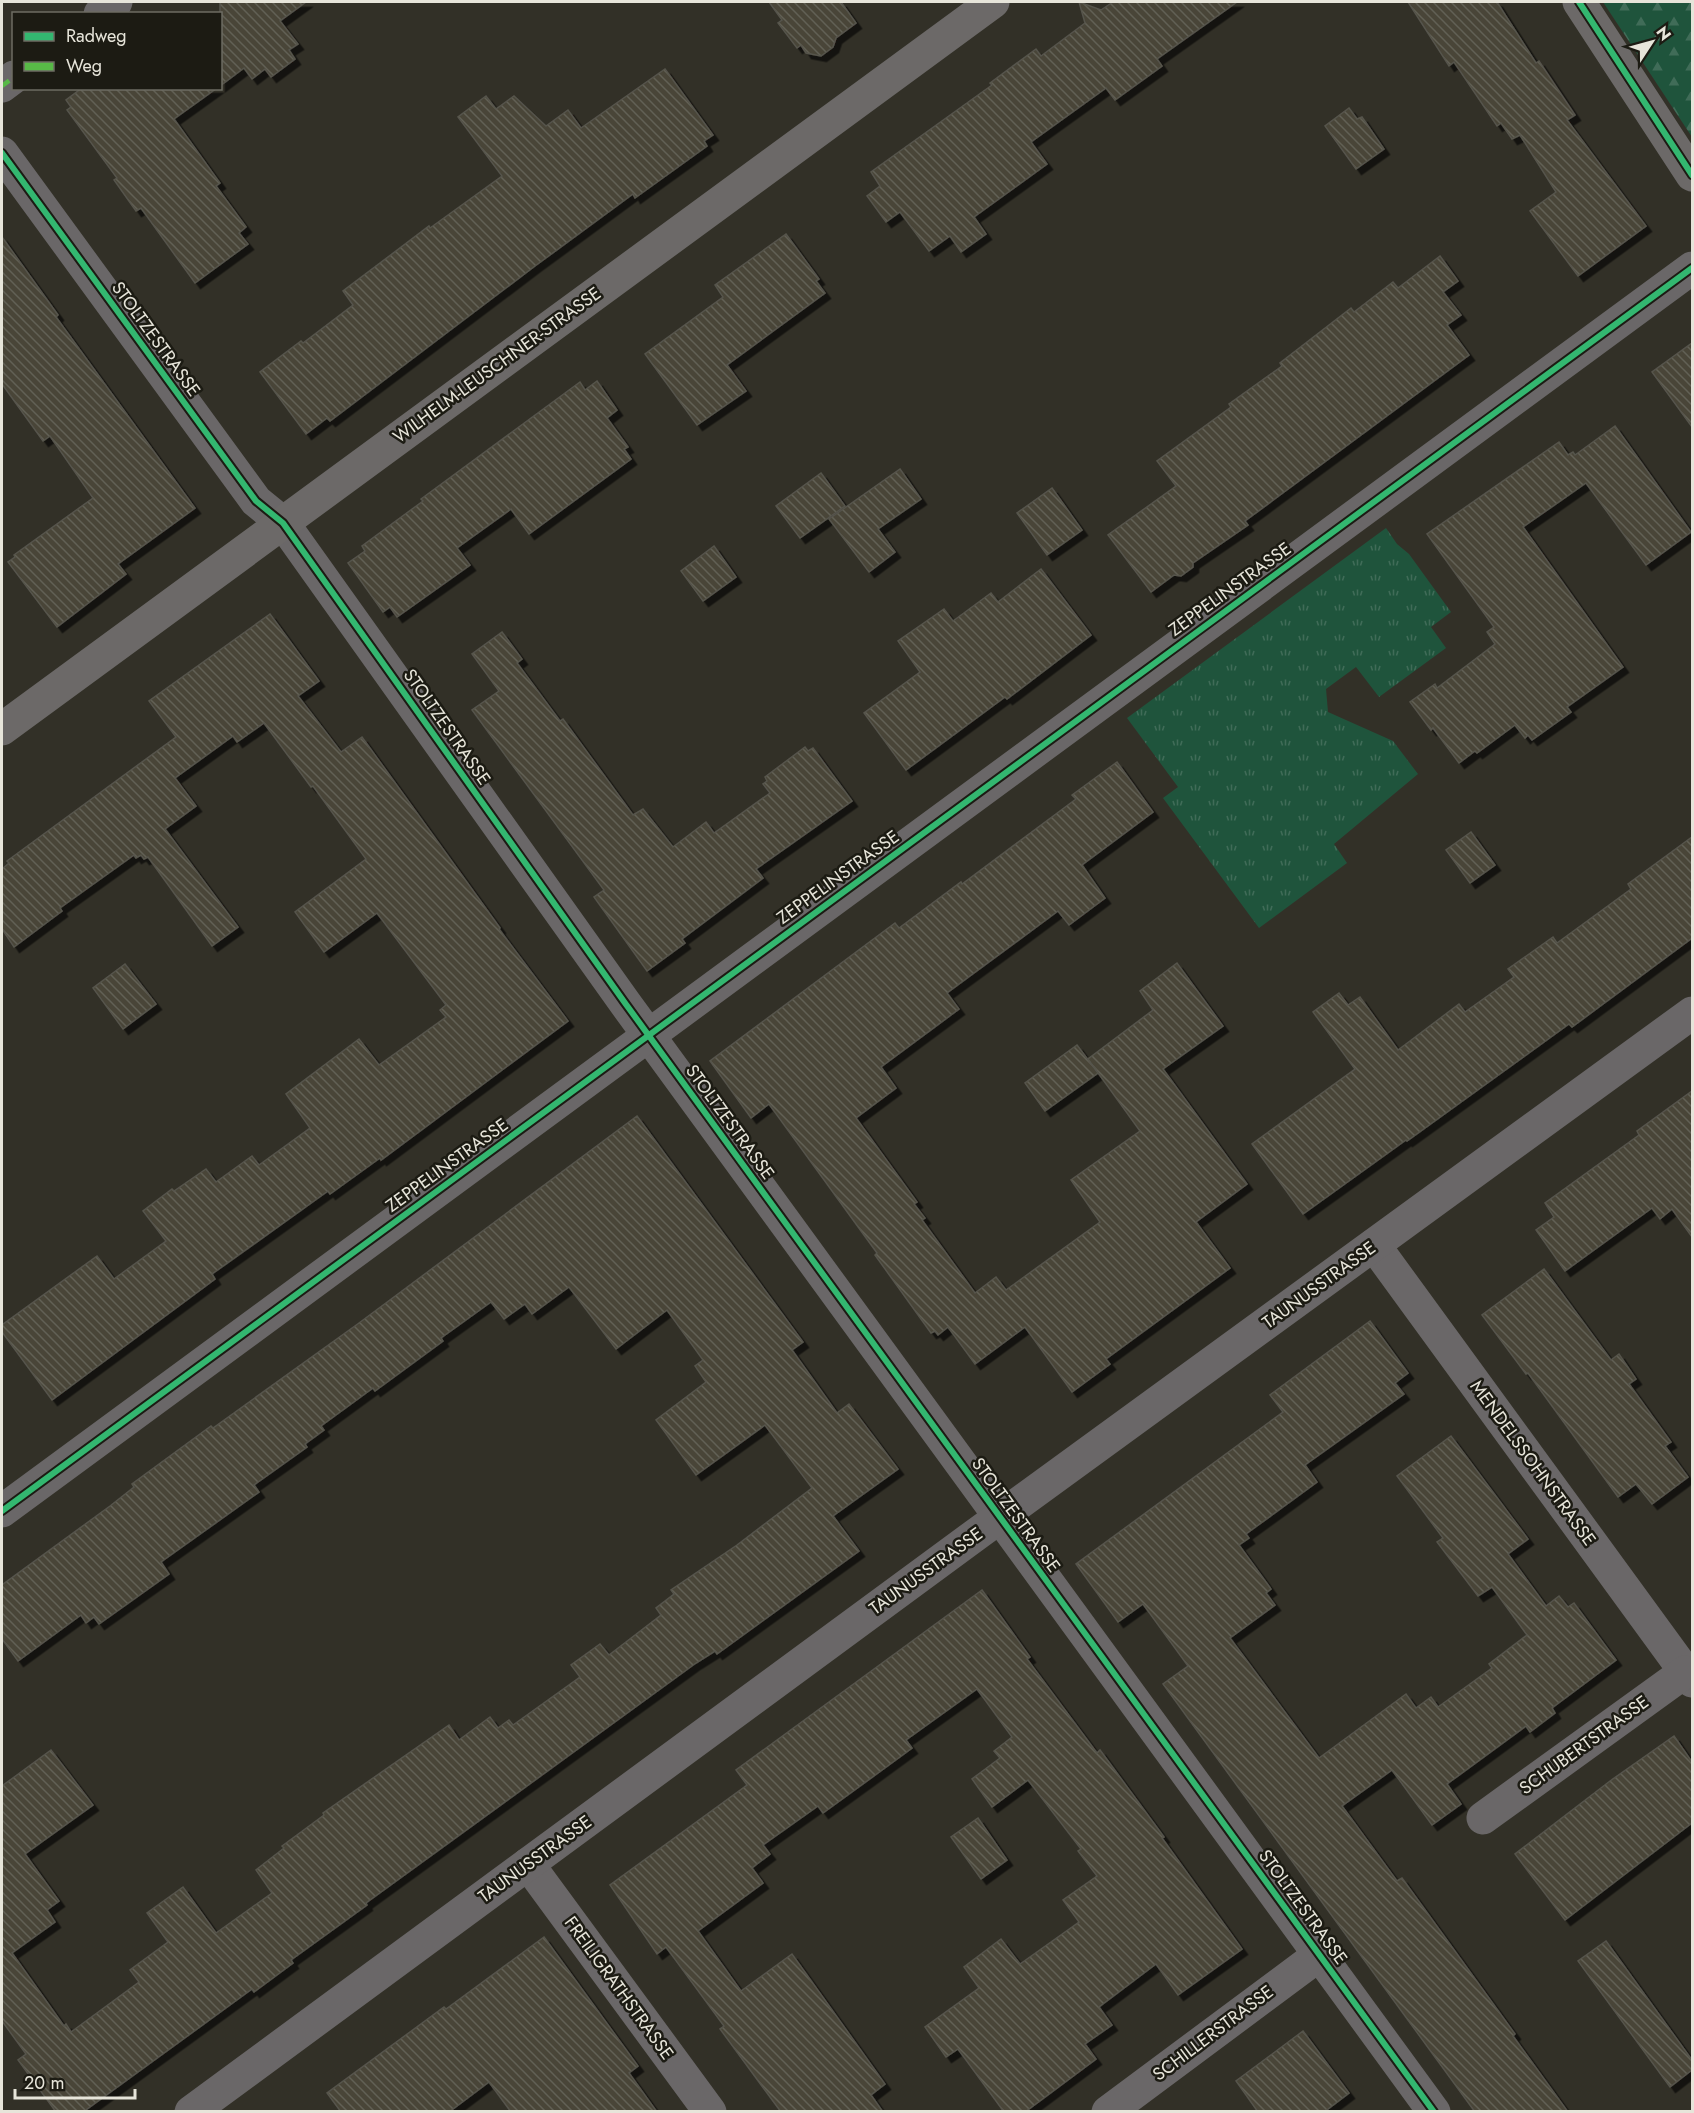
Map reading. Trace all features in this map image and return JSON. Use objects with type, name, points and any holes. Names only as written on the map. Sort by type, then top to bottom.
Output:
[{"type":"street","points":[[103,12],[116,2]]},
{"type":"street","name":"WILHELM-LEUSCHNER-STRASSE","points":[[2,729],[993,2]]},
{"type":"street","points":[[1580,2],[1692,175]]},
{"type":"street","name":"STOLTZESTRASSE","points":[[2,153],[256,501],[283,523],[648,1035],[1434,2112]]},
{"type":"street","name":"ZEPPELINSTRASSE","points":[[2,1511],[1692,268]]},
{"type":"street","name":"TAUNUSSTRASSE","points":[[191,2112],[1000,1517],[1692,1013]]},
{"type":"street","name":"MENDELSSOHNSTRASSE","points":[[1374,1245],[1689,1676]]},
{"type":"street","name":"SCHUBERTSTRASSE","points":[[1483,1818],[1689,1676]]},
{"type":"street","name":"FREILIGRATHSTRASSE","points":[[528,1864],[710,2112]]},
{"type":"street","name":"SCHILLERSTRASSE","points":[[1108,2112],[1319,1955]]},
{"type":"green space","points":[[1603,2],[1692,2],[1692,137]]},
{"type":"green space","points":[[1386,528],[1397,544],[1409,554],[1451,612],[1431,627],[1446,648],[1379,697],[1356,667],[1326,689],[1328,712],[1393,741],[1418,774],[1334,844],[1347,863],[1259,928],[1163,798],[1178,787],[1127,718]]},
{"type":"building","points":[[220,2],[306,2],[280,21],[298,44],[289,50],[295,59],[271,77],[265,69],[252,79],[244,68],[222,84],[222,12],[220,12]]},
{"type":"building","points":[[769,2],[841,2],[856,23],[836,38],[833,47],[821,56],[806,53],[801,45],[797,48],[778,23],[782,20]]},
{"type":"building","points":[[1079,2],[1101,10],[1113,2],[1237,2],[1157,59],[1162,66],[1115,100],[1106,88],[1031,142],[1047,164],[974,217],[986,234],[961,252],[950,236],[929,251],[900,212],[886,222],[867,196],[880,186],[871,172],[992,85],[990,83],[1036,49],[1041,56],[1085,23]]},
{"type":"building","points":[[1408,2],[1497,2],[1536,63],[1539,61],[1575,115],[1567,120],[1646,226],[1578,276],[1530,211],[1556,192],[1520,135],[1512,139],[1501,123],[1497,126],[1454,62],[1449,66]]},
{"type":"building","points":[[665,69],[713,135],[704,141],[707,146],[635,198],[633,194],[330,421],[327,418],[306,434],[260,372],[353,305],[343,291],[429,226],[430,228],[502,176],[458,117],[486,96],[496,109],[514,96],[546,126],[568,110],[581,128]]},
{"type":"building","points":[[79,90],[214,90],[174,119],[220,183],[216,186],[246,227],[239,233],[248,244],[195,283],[141,208],[136,211],[114,180],[117,178],[67,110],[71,107],[66,100]]},
{"type":"building","points":[[1349,108],[1357,119],[1362,117],[1384,149],[1356,169],[1325,126]]},
{"type":"building","points":[[786,234],[819,279],[816,281],[825,293],[727,365],[746,391],[697,425],[645,354],[723,297],[715,285]]},
{"type":"building","points":[[2,237],[58,315],[56,317],[195,508],[118,564],[126,574],[57,627],[8,562],[15,557],[14,555],[93,498],[50,436],[43,441],[2,384]]},
{"type":"building","points":[[1440,256],[1458,281],[1443,292],[1461,315],[1447,325],[1469,355],[1245,521],[1248,525],[1193,563],[1193,567],[1181,576],[1174,575],[1151,592],[1108,535],[1176,486],[1157,461],[1231,407],[1229,404],[1282,366],[1280,363],[1351,308],[1354,312],[1393,282],[1398,288]]},
{"type":"building","points":[[1692,343],[1692,427],[1652,372]]},
{"type":"building","points":[[597,381],[617,410],[607,418],[628,447],[624,449],[631,459],[529,534],[511,509],[457,548],[470,565],[397,617],[390,607],[383,612],[348,563],[365,551],[362,546],[423,501],[421,499],[580,382],[585,390]]},
{"type":"building","points":[[1615,426],[1691,532],[1646,565],[1586,483],[1523,527],[1623,667],[1567,707],[1571,712],[1532,740],[1528,735],[1525,738],[1515,725],[1477,753],[1475,751],[1459,763],[1410,702],[1435,684],[1437,688],[1495,644],[1487,632],[1494,627],[1427,534],[1559,442],[1568,455],[1573,452],[1575,455]]},
{"type":"building","points":[[900,469],[921,499],[878,529],[895,552],[869,572],[829,519]]},
{"type":"building","points":[[821,473],[845,506],[800,538],[776,506]]},
{"type":"building","points":[[1052,488],[1082,530],[1047,555],[1017,513]]},
{"type":"building","points":[[714,546],[736,577],[703,601],[681,571]]},
{"type":"building","points":[[1041,569],[1091,635],[1007,699],[1005,697],[906,770],[864,713],[920,672],[898,641],[944,609],[953,621],[991,593],[998,602]]},
{"type":"building","points":[[270,614],[319,681],[298,696],[341,752],[362,737],[499,929],[568,1021],[381,1160],[380,1158],[330,1194],[328,1191],[212,1274],[215,1279],[52,1400],[2,1332],[2,1325],[97,1256],[114,1279],[166,1241],[143,1211],[172,1189],[174,1191],[206,1169],[216,1182],[252,1156],[259,1165],[310,1128],[286,1094],[359,1039],[379,1065],[446,1017],[440,1010],[446,1005],[377,913],[324,952],[295,912],[366,859],[264,723],[237,742],[233,736],[175,778],[196,806],[165,829],[238,927],[212,946],[148,857],[144,859],[141,855],[136,858],[134,855],[60,908],[62,911],[14,947],[2,929],[2,869],[9,863],[7,861],[176,737],[149,701]]},
{"type":"building","points":[[502,632],[522,659],[517,663],[560,721],[563,719],[633,815],[643,809],[673,847],[706,822],[714,833],[770,793],[763,784],[767,781],[765,777],[805,747],[808,751],[813,748],[852,801],[756,869],[763,878],[682,939],[685,943],[647,971],[594,897],[604,890],[472,710],[499,691],[472,654]]},
{"type":"building","points":[[1117,762],[1153,812],[1082,865],[1105,898],[1069,925],[1058,911],[947,993],[959,1009],[881,1067],[896,1088],[856,1118],[917,1202],[914,1204],[925,1218],[922,1220],[975,1293],[996,1277],[1006,1290],[1100,1222],[1071,1180],[1140,1131],[1088,1059],[1153,1010],[1140,991],[1177,963],[1223,1026],[1163,1069],[1247,1184],[1196,1222],[1230,1268],[1106,1359],[1110,1364],[1072,1392],[1025,1327],[975,1364],[948,1327],[938,1335],[935,1331],[931,1333],[875,1255],[877,1253],[769,1104],[751,1118],[710,1061],[895,923],[899,928],[961,882],[962,884],[1076,799],[1072,795]]},
{"type":"building","points":[[1471,832],[1495,865],[1470,883],[1446,850]]},
{"type":"building","points":[[1692,837],[1692,938],[1572,1027],[1569,1024],[1303,1214],[1252,1144],[1355,1069],[1313,1012],[1339,993],[1348,1005],[1360,997],[1398,1050],[1459,1004],[1465,1012],[1514,977],[1508,969],[1553,937],[1557,943],[1631,889],[1628,884]]},
{"type":"building","points":[[125,964],[156,1004],[123,1029],[93,988]]},
{"type":"building","points":[[1077,1045],[1098,1073],[1045,1111],[1025,1083]]},
{"type":"building","points":[[1692,1091],[1692,1237],[1672,1209],[1660,1219],[1652,1208],[1565,1271],[1536,1230],[1554,1217],[1545,1203],[1639,1135],[1637,1131]]},
{"type":"building","points":[[637,1116],[803,1342],[792,1350],[837,1413],[849,1404],[898,1469],[833,1516],[859,1551],[717,1654],[715,1651],[696,1663],[366,1903],[367,1905],[291,1960],[293,1963],[254,1992],[252,1989],[83,2112],[56,2112],[18,2060],[26,2054],[2,2021],[2,1786],[51,1750],[93,1805],[25,1854],[59,1901],[47,1910],[55,1922],[12,1953],[64,2026],[66,2024],[71,2032],[139,1982],[130,1970],[168,1942],[147,1913],[183,1887],[216,1933],[272,1893],[256,1870],[284,1848],[282,1846],[324,1815],[323,1813],[449,1725],[459,1740],[490,1717],[498,1728],[509,1720],[513,1725],[580,1677],[571,1665],[600,1644],[609,1655],[661,1615],[656,1608],[674,1594],[671,1590],[737,1545],[812,1488],[765,1425],[696,1475],[656,1420],[706,1382],[695,1366],[703,1360],[667,1310],[616,1349],[569,1287],[532,1314],[525,1304],[504,1319],[491,1302],[441,1338],[443,1341],[375,1391],[373,1388],[321,1426],[324,1430],[305,1444],[307,1447],[254,1485],[259,1492],[161,1562],[169,1574],[99,1624],[94,1617],[86,1623],[81,1615],[18,1661],[2,1639],[2,1585],[110,1506],[134,1487],[132,1484],[359,1323]]},
{"type":"building","points":[[1544,1269],[1611,1360],[1619,1354],[1636,1379],[1629,1384],[1671,1442],[1665,1446],[1688,1477],[1652,1504],[1636,1484],[1618,1497],[1528,1373],[1526,1374],[1482,1315]]},
{"type":"building","points":[[1370,1321],[1408,1373],[1395,1383],[1404,1394],[1305,1465],[1317,1482],[1246,1534],[1249,1538],[1239,1545],[1271,1589],[1266,1593],[1275,1605],[1230,1638],[1319,1758],[1406,1694],[1416,1708],[1431,1697],[1438,1707],[1492,1668],[1489,1664],[1527,1635],[1492,1587],[1478,1596],[1437,1542],[1443,1538],[1397,1476],[1451,1436],[1528,1539],[1508,1554],[1546,1606],[1559,1596],[1568,1607],[1574,1603],[1616,1660],[1552,1708],[1555,1713],[1530,1732],[1526,1726],[1447,1784],[1461,1804],[1432,1825],[1392,1770],[1342,1806],[1397,1881],[1402,1878],[1515,2034],[1513,2036],[1568,2112],[1475,2112],[1163,1684],[1188,1666],[1143,1604],[1118,1622],[1076,1564],[1283,1412],[1270,1395]]},
{"type":"building","points":[[982,1590],[1030,1657],[1027,1659],[1097,1753],[1100,1750],[1242,1949],[1178,1995],[1156,1964],[1099,2007],[1112,2025],[1085,2044],[1096,2059],[1025,2112],[1004,2112],[958,2049],[946,2057],[925,2027],[979,1988],[964,1967],[1001,1939],[1020,1964],[1079,1922],[1063,1900],[1097,1876],[1078,1851],[1081,1849],[1028,1780],[992,1807],[972,1779],[1000,1758],[994,1751],[1012,1737],[977,1689],[906,1740],[912,1748],[889,1765],[823,1813],[818,1806],[763,1845],[770,1854],[752,1868],[763,1883],[698,1931],[741,1991],[792,1954],[885,2084],[871,2095],[883,2112],[781,2112],[720,2029],[724,2026],[666,1947],[657,1954],[610,1885],[747,1785],[736,1770]]},
{"type":"building","points":[[1674,1736],[1692,1762],[1692,1823],[1565,1920],[1515,1854],[1610,1781]]},
{"type":"building","points":[[978,1818],[1007,1860],[981,1879],[951,1837]]},
{"type":"building","points":[[544,1937],[638,2066],[629,2073],[657,2112],[511,2112],[489,2082],[449,2112],[341,2112],[327,2093]]},
{"type":"building","points":[[1606,1941],[1692,2060],[1692,2070],[1670,2087],[1578,1961]]},
{"type":"building","points":[[1303,2031],[1349,2093],[1324,2112],[1258,2112],[1236,2081]]},
{"type":"marked path","points":[[2,86],[12,78]]},
{"type":"cycle path","points":[[1579,2],[1692,175]]},
{"type":"cycle path","points":[[2,153],[256,501],[283,523],[625,1003],[1434,2112]]},
{"type":"cycle path","points":[[2,1511],[1692,268]]}]
